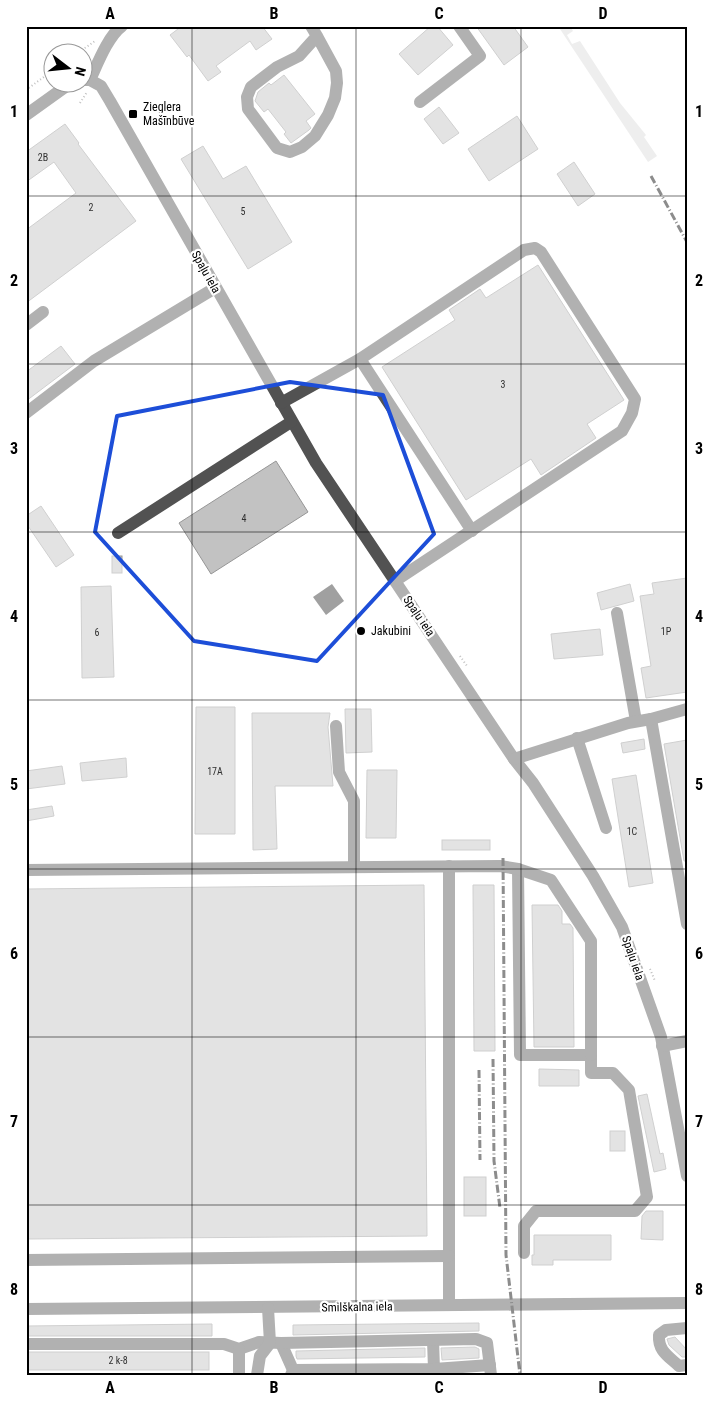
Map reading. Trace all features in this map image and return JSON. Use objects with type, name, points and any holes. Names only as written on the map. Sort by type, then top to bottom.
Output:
[{"type":"street","points":[[92,71],[117,29],[122,26]]},
{"type":"street","points":[[420,102],[480,56],[459,26]]},
{"type":"street","points":[[314,31],[336,71],[338,83],[335,98],[328,115],[315,136],[302,147],[290,152],[277,148],[248,110],[247,97],[251,87],[277,66],[299,56],[314,31]]},
{"type":"street","name":"Spaļu iela","points":[[92,82],[101,86],[110,101],[316,463],[514,759],[533,783],[593,876],[622,927],[662,1046],[687,1176]]},
{"type":"street","points":[[26,115],[58,92]]},
{"type":"street","points":[[281,403],[360,359],[524,250],[535,248],[542,252],[635,399],[632,413],[622,431],[395,580]]},
{"type":"street","points":[[26,413],[94,362],[215,288]]},
{"type":"street","points":[[26,325],[43,312]]},
{"type":"street","points":[[360,359],[472,531]]},
{"type":"street","points":[[118,533],[291,422]]},
{"type":"street","points":[[617,613],[636,721]]},
{"type":"street","points":[[514,759],[577,738],[687,709]]},
{"type":"street","points":[[651,719],[687,924]]},
{"type":"street","points":[[336,726],[339,772],[354,801],[354,867]]},
{"type":"street","points":[[577,738],[606,828]]},
{"type":"street","points":[[449,866],[449,1306]]},
{"type":"street","points":[[26,870],[500,866],[518,868],[551,880],[591,941],[591,1073],[613,1073],[630,1090],[647,1196],[635,1211],[536,1211],[524,1226],[524,1253]]},
{"type":"street","points":[[518,868],[520,1055],[591,1055]]},
{"type":"street","points":[[662,1046],[687,1042]]},
{"type":"street","points":[[26,1260],[449,1256]]},
{"type":"street","name":"Smilškalna iela","points":[[26,1310],[687,1303]]},
{"type":"street","points":[[26,1344],[224,1344],[239,1349],[260,1342],[276,1343],[476,1340],[486,1343],[491,1370],[434,1369],[292,1372],[276,1343],[268,1308]]},
{"type":"street","points":[[687,1328],[666,1330],[659,1335],[658,1345],[679,1366],[687,1365]]},
{"type":"street","points":[[433,1340],[434,1369]]},
{"type":"street","points":[[257,1375],[260,1356],[276,1343]]},
{"type":"street","points":[[239,1349],[240,1375]]},
{"type":"path","points":[[26,90],[42,78]]},
{"type":"highlighted area","points":[[290,382],[383,395],[434,534],[317,661],[194,641],[95,532],[117,416]]},
{"type":"shaded area","points":[[558,26],[570,26],[573,31],[567,35],[572,44],[580,41],[620,103],[646,135],[644,137],[657,156],[648,162]]},
{"type":"shaded area","points":[[332,584],[344,601],[326,615],[313,597]]},
{"type":"building","points":[[182,26],[262,26],[272,39],[256,50],[250,41],[216,66],[221,72],[208,81],[189,55],[187,57],[170,35]]},
{"type":"building","points":[[431,26],[437,26],[453,45],[418,75],[399,54]]},
{"type":"building","points":[[476,26],[513,26],[528,47],[504,65]]},
{"type":"building","points":[[284,75],[315,114],[306,121],[311,128],[291,143],[284,134],[286,132],[268,109],[264,112],[255,101],[258,92],[269,83],[271,85]]},
{"type":"building","points":[[439,107],[459,133],[443,144],[424,119]]},
{"type":"building","points":[[517,116],[538,149],[489,181],[468,149]]},
{"type":"building","points":[[65,124],[136,221],[26,303],[26,230],[76,193],[54,162],[26,182],[26,152]]},
{"type":"building","points":[[203,146],[223,179],[246,166],[292,242],[248,269],[181,159]]},
{"type":"building","points":[[574,162],[595,194],[578,206],[557,174]]},
{"type":"building","points":[[538,265],[624,400],[587,424],[596,438],[541,475],[531,459],[466,500],[382,367],[455,320],[449,310],[480,289],[486,298]]},
{"type":"building","points":[[61,346],[75,364],[26,401],[26,372]]},
{"type":"building","points":[[276,461],[308,512],[211,574],[179,523]]},
{"type":"building","points":[[41,506],[74,555],[56,567],[26,523],[26,516]]},
{"type":"building","points":[[112,556],[122,556],[122,573],[112,573]]},
{"type":"building","points":[[687,578],[687,692],[646,698],[641,668],[651,666],[640,596],[654,594],[652,583]]},
{"type":"building","points":[[630,584],[634,601],[601,610],[597,593]]},
{"type":"building","points":[[111,586],[114,677],[82,678],[81,587]]},
{"type":"building","points":[[600,629],[603,655],[554,659],[551,634]]},
{"type":"building","points":[[196,707],[235,707],[235,834],[195,834]]},
{"type":"building","points":[[345,709],[371,709],[372,752],[346,753]]},
{"type":"building","points":[[252,713],[330,713],[328,727],[333,786],[275,786],[277,849],[253,850]]},
{"type":"building","points":[[644,739],[645,749],[623,753],[621,743]]},
{"type":"building","points":[[687,740],[687,861],[684,861],[664,744]]},
{"type":"building","points":[[126,758],[127,777],[82,781],[80,763]]},
{"type":"building","points":[[62,766],[65,784],[26,789],[26,771]]},
{"type":"building","points":[[367,770],[397,770],[396,838],[366,838]]},
{"type":"building","points":[[636,775],[653,883],[629,887],[612,779]]},
{"type":"building","points":[[52,806],[54,816],[26,821],[26,810]]},
{"type":"building","points":[[442,840],[490,840],[490,850],[442,850]]},
{"type":"building","points":[[424,885],[427,1236],[26,1239],[26,889]]},
{"type":"building","points":[[473,885],[494,885],[495,1051],[474,1051]]},
{"type":"building","points":[[532,905],[558,905],[562,911],[562,924],[570,924],[573,928],[574,1047],[534,1047]]},
{"type":"building","points":[[539,1069],[579,1070],[579,1086],[539,1086]]},
{"type":"building","points":[[647,1094],[660,1154],[663,1153],[666,1169],[654,1172],[638,1096]]},
{"type":"building","points":[[610,1131],[625,1131],[625,1151],[610,1151]]},
{"type":"building","points":[[464,1177],[486,1177],[486,1216],[464,1216]]},
{"type":"building","points":[[646,1211],[663,1211],[663,1240],[641,1239],[642,1216]]},
{"type":"building","points":[[534,1235],[611,1235],[611,1260],[553,1260],[553,1265],[532,1265]]},
{"type":"building","points":[[479,1323],[479,1331],[293,1335],[293,1325]]},
{"type":"building","points":[[212,1324],[212,1336],[26,1336],[26,1326]]},
{"type":"building","points":[[675,1337],[687,1350],[686,1357],[682,1357],[669,1345],[667,1339]]},
{"type":"building","points":[[475,1347],[479,1349],[479,1358],[442,1360],[441,1348]]},
{"type":"building","points":[[425,1348],[425,1357],[297,1359],[296,1356],[296,1351]]},
{"type":"building","points":[[26,1352],[209,1352],[209,1370],[26,1370]]},
{"type":"railway","points":[[651,176],[687,242]]},
{"type":"railway","points":[[503,858],[506,1255],[520,1375]]},
{"type":"railway","points":[[493,1059],[494,1161],[500,1208]]},
{"type":"railway","points":[[479,1070],[480,1160]]},
{"type":"place","name":"Zieglera Mašīnbūve","points":[[133,114]]},
{"type":"place","name":"Jakubini","points":[[361,631]]}]
